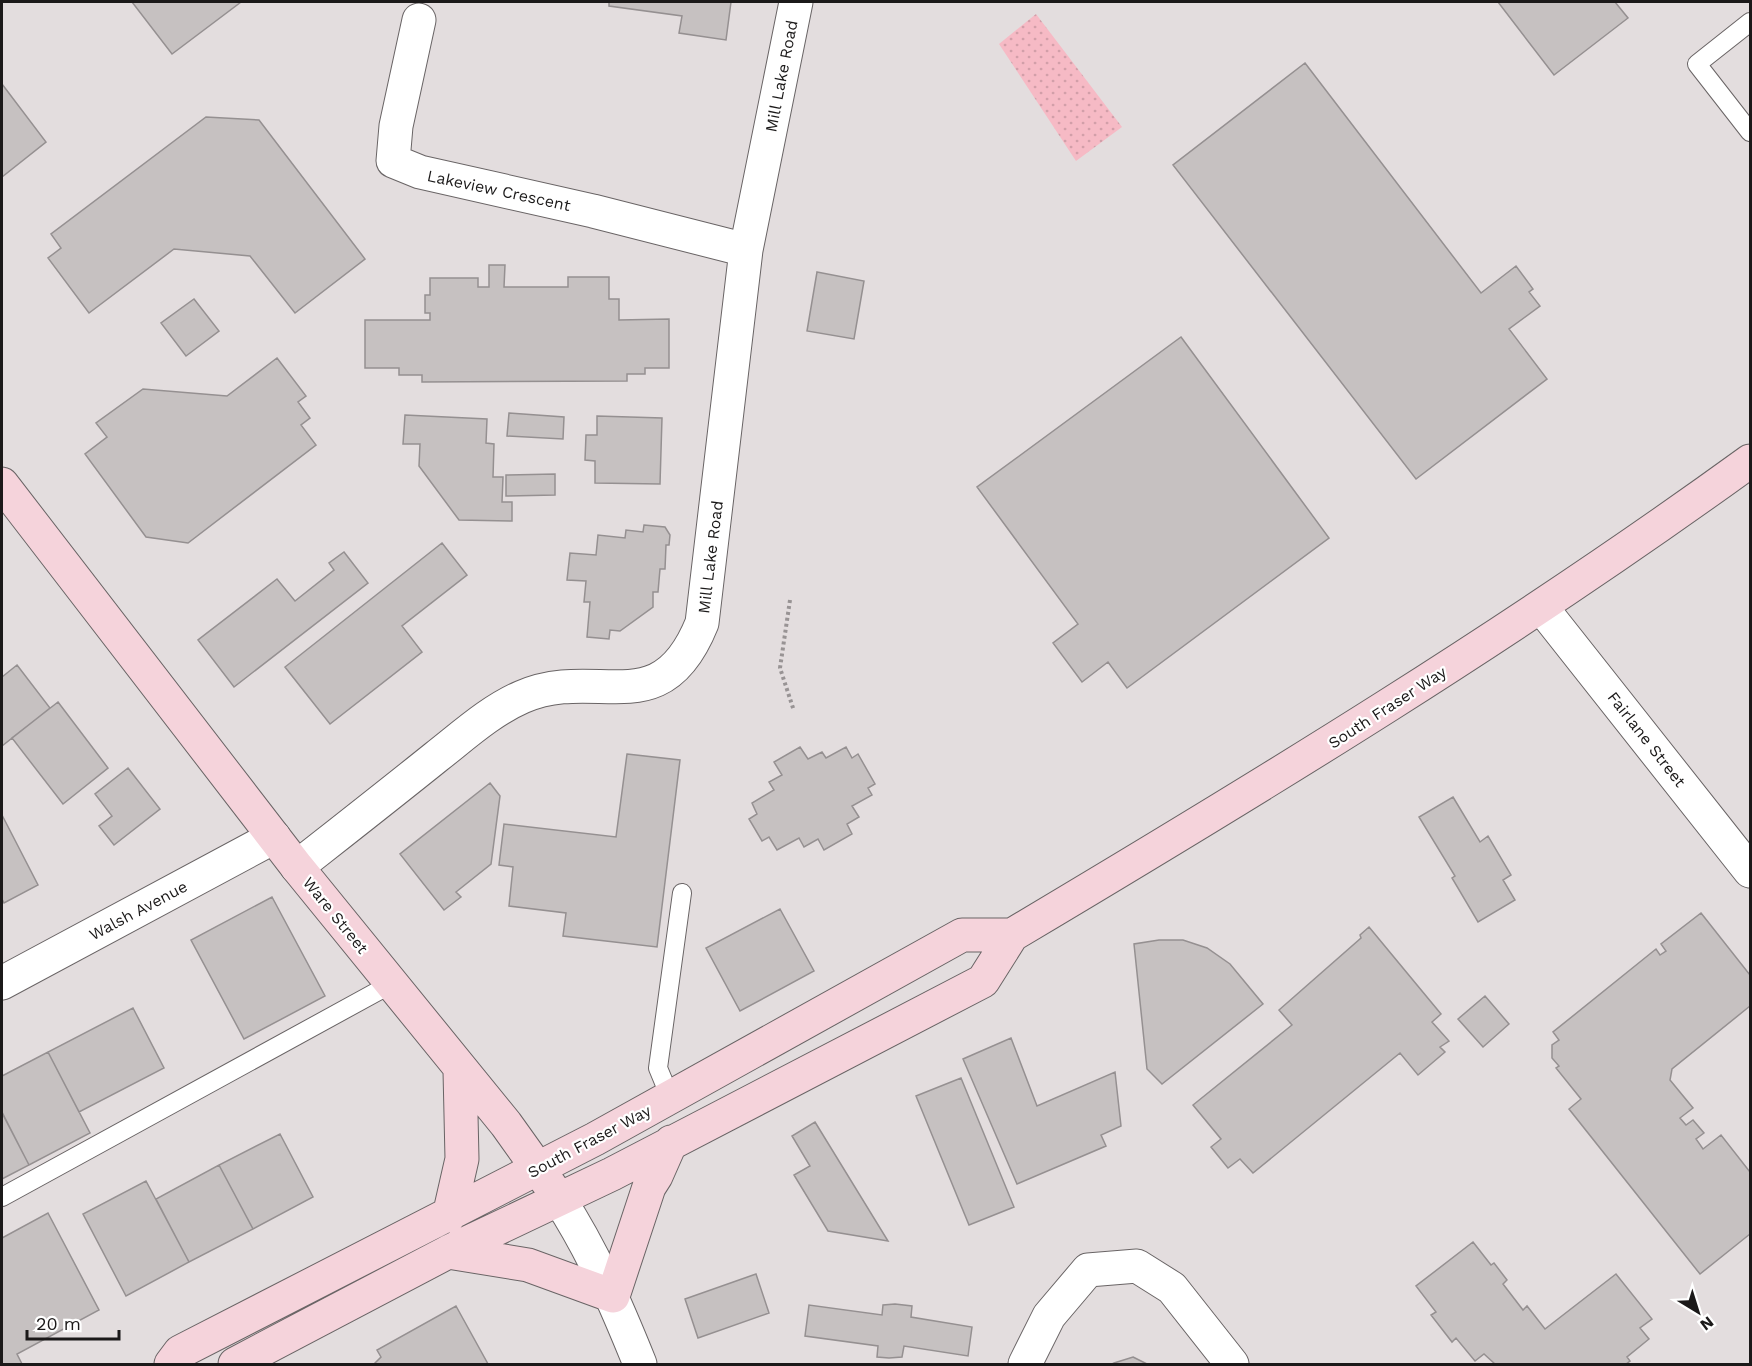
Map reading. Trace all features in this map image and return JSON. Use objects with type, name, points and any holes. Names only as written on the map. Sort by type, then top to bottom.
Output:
[{"type":"main road","name":"South Fraser Way","points":[[235,1365],[448,1252],[559,1199],[983,981],[1012,935],[1328,746],[1542,608],[1750,461]]},
{"type":"main road","name":"Ware Street","points":[[2,484],[297,867],[539,1168],[559,1199]]},
{"type":"main road","name":"South Fraser Way","points":[[171,1365],[180,1352],[449,1216],[670,1097],[962,935],[1012,935]]},
{"type":"main road","points":[[449,1216],[462,1159],[460,1071]]},
{"type":"main road","points":[[448,1252],[528,1265],[613,1296],[649,1187],[670,1142]]},
{"type":"street","name":"Mill Lake Road","points":[[297,867],[485,719],[521,697],[555,687],[620,688],[646,685],[669,675],[691,651],[702,623],[746,250],[796,2]]},
{"type":"street","name":"Lakeview Crescent","points":[[419,20],[396,126],[393,161],[420,172],[593,211],[746,250]]},
{"type":"street","name":"Fairlane Street","points":[[1542,608],[1750,871]]},
{"type":"street","name":"Walsh Avenue","points":[[2,983],[274,837]]},
{"type":"street","name":"Ware Street","points":[[559,1199],[585,1239],[613,1296],[640,1365]]},
{"type":"street","points":[[1025,1365],[1049,1316],[1088,1270],[1137,1266],[1172,1288],[1232,1365]]},
{"type":"lane","points":[[1750,22],[1696,64],[1750,132]]},
{"type":"lane","points":[[670,1097],[658,1068],[682,892]]},
{"type":"lane","points":[[2,1197],[392,984]]},
{"type":"path","points":[[790,600],[780,668],[794,711]]},
{"type":"shaded area","points":[[1036,14],[1122,127],[1076,161],[999,44]]},
{"type":"building","points":[[132,2],[241,2],[172,54]]},
{"type":"building","points":[[609,2],[731,2],[726,40],[679,33],[682,16],[609,6]]},
{"type":"building","points":[[1498,2],[1615,2],[1628,18],[1554,75]]},
{"type":"building","points":[[1305,63],[1481,293],[1516,266],[1533,289],[1529,292],[1540,306],[1509,329],[1547,379],[1416,479],[1173,165]]},
{"type":"building","points":[[2,84],[46,142],[2,177]]},
{"type":"building","points":[[206,117],[259,120],[365,259],[295,313],[250,256],[174,249],[89,313],[48,258],[61,248],[51,234]]},
{"type":"building","points":[[489,265],[505,265],[504,287],[568,287],[568,277],[609,277],[609,299],[619,299],[619,320],[669,319],[669,368],[645,368],[645,374],[627,374],[627,381],[422,382],[422,375],[399,375],[399,368],[365,368],[365,320],[430,320],[430,313],[425,313],[425,295],[430,295],[430,278],[478,278],[478,287],[489,287]]},
{"type":"building","points":[[817,272],[864,281],[854,339],[807,331]]},
{"type":"building","points":[[194,299],[219,331],[186,356],[161,323]]},
{"type":"building","points":[[1181,337],[1329,538],[1127,688],[1108,662],[1082,682],[1053,643],[1078,624],[977,487]]},
{"type":"building","points":[[277,358],[306,396],[298,402],[310,418],[301,425],[316,445],[188,543],[146,537],[85,454],[107,437],[96,423],[143,389],[227,396]]},
{"type":"building","points":[[509,413],[564,417],[563,439],[507,436]]},
{"type":"building","points":[[405,415],[487,419],[486,443],[494,444],[493,477],[503,477],[502,502],[512,502],[512,521],[459,520],[419,466],[420,444],[403,444]]},
{"type":"building","points":[[597,416],[662,418],[660,484],[595,483],[595,461],[585,460],[586,435],[597,435]]},
{"type":"building","points":[[555,474],[555,495],[506,496],[506,475]]},
{"type":"building","points":[[644,525],[665,527],[670,535],[669,545],[666,545],[665,569],[660,569],[658,592],[653,592],[653,607],[620,631],[610,630],[609,639],[587,637],[590,602],[584,602],[586,581],[567,580],[570,553],[596,555],[598,535],[625,538],[626,530],[643,532]]},
{"type":"building","points":[[442,543],[467,575],[402,626],[422,652],[330,724],[285,667]]},
{"type":"building","points":[[344,552],[368,583],[234,687],[198,640],[277,579],[295,601],[334,570],[329,563]]},
{"type":"building","points":[[17,665],[50,708],[2,746],[2,677]]},
{"type":"building","points":[[58,702],[108,768],[63,804],[12,738]]},
{"type":"building","points":[[800,747],[808,759],[822,752],[826,758],[846,747],[852,758],[858,754],[875,784],[868,788],[872,795],[852,806],[859,817],[847,824],[852,834],[824,850],[818,839],[804,847],[799,838],[777,850],[769,837],[762,841],[749,819],[757,814],[752,803],[774,790],[769,782],[782,775],[774,762]]},
{"type":"building","points":[[627,754],[680,760],[657,947],[563,936],[566,913],[509,906],[513,867],[499,865],[504,824],[616,837]]},
{"type":"building","points":[[128,768],[160,809],[114,845],[99,826],[112,816],[95,794]]},
{"type":"building","points":[[490,783],[500,796],[491,864],[456,892],[461,897],[444,910],[400,854]]},
{"type":"building","points":[[1453,797],[1480,842],[1488,836],[1511,875],[1503,880],[1515,900],[1478,922],[1452,878],[1455,876],[1419,817]]},
{"type":"building","points":[[2,815],[38,885],[4,903],[2,899]]},
{"type":"building","points":[[272,897],[325,996],[244,1039],[191,940]]},
{"type":"building","points":[[780,909],[814,971],[740,1011],[706,948]]},
{"type":"building","points":[[1701,913],[1750,975],[1750,1006],[1672,1069],[1670,1080],[1693,1108],[1680,1118],[1686,1125],[1693,1120],[1704,1133],[1696,1139],[1703,1149],[1721,1135],[1750,1172],[1750,1234],[1700,1274],[1569,1109],[1581,1099],[1556,1068],[1559,1066],[1552,1058],[1552,1045],[1559,1040],[1553,1032],[1656,949],[1660,955],[1666,951],[1661,944]]},
{"type":"building","points":[[1369,927],[1441,1014],[1432,1022],[1449,1041],[1440,1047],[1445,1052],[1418,1075],[1400,1053],[1253,1173],[1240,1159],[1228,1168],[1211,1147],[1221,1139],[1193,1105],[1292,1025],[1279,1010],[1361,938],[1360,935]]},
{"type":"building","points":[[1159,940],[1183,940],[1207,948],[1230,964],[1263,1004],[1162,1084],[1147,1069],[1134,944]]},
{"type":"building","points":[[1485,996],[1509,1024],[1483,1047],[1458,1019]]},
{"type":"building","points":[[133,1008],[164,1068],[79,1112],[48,1052]]},
{"type":"building","points":[[1011,1038],[1037,1106],[1115,1072],[1121,1126],[1101,1135],[1106,1146],[1017,1184],[963,1059]]},
{"type":"building","points":[[48,1052],[90,1133],[29,1165],[2,1112],[2,1076]]},
{"type":"building","points":[[961,1078],[1014,1207],[969,1225],[916,1096]]},
{"type":"building","points":[[2,1113],[29,1165],[2,1179]]},
{"type":"building","points":[[815,1122],[888,1241],[828,1231],[794,1175],[810,1166],[792,1136]]},
{"type":"building","points":[[280,1134],[313,1197],[253,1229],[219,1165]]},
{"type":"building","points":[[219,1165],[253,1229],[189,1262],[156,1199]]},
{"type":"building","points":[[146,1181],[189,1262],[126,1296],[83,1214]]},
{"type":"building","points":[[48,1213],[99,1310],[17,1354],[22,1364],[2,1364],[2,1238]]},
{"type":"building","points":[[1473,1242],[1491,1265],[1494,1263],[1507,1280],[1503,1284],[1523,1310],[1527,1306],[1545,1329],[1616,1274],[1652,1319],[1640,1328],[1649,1339],[1627,1357],[1630,1361],[1626,1364],[1495,1364],[1484,1354],[1475,1361],[1456,1338],[1452,1342],[1431,1315],[1436,1312],[1416,1286]]},
{"type":"building","points":[[756,1274],[769,1313],[698,1338],[685,1299]]},
{"type":"building","points":[[809,1305],[882,1315],[883,1305],[912,1306],[911,1317],[972,1327],[968,1356],[904,1346],[902,1357],[877,1357],[878,1346],[805,1336]]},
{"type":"building","points":[[456,1306],[488,1364],[374,1364],[381,1357],[377,1350]]},
{"type":"building","points":[[1133,1357],[1147,1364],[1112,1364],[1114,1363]]}]
